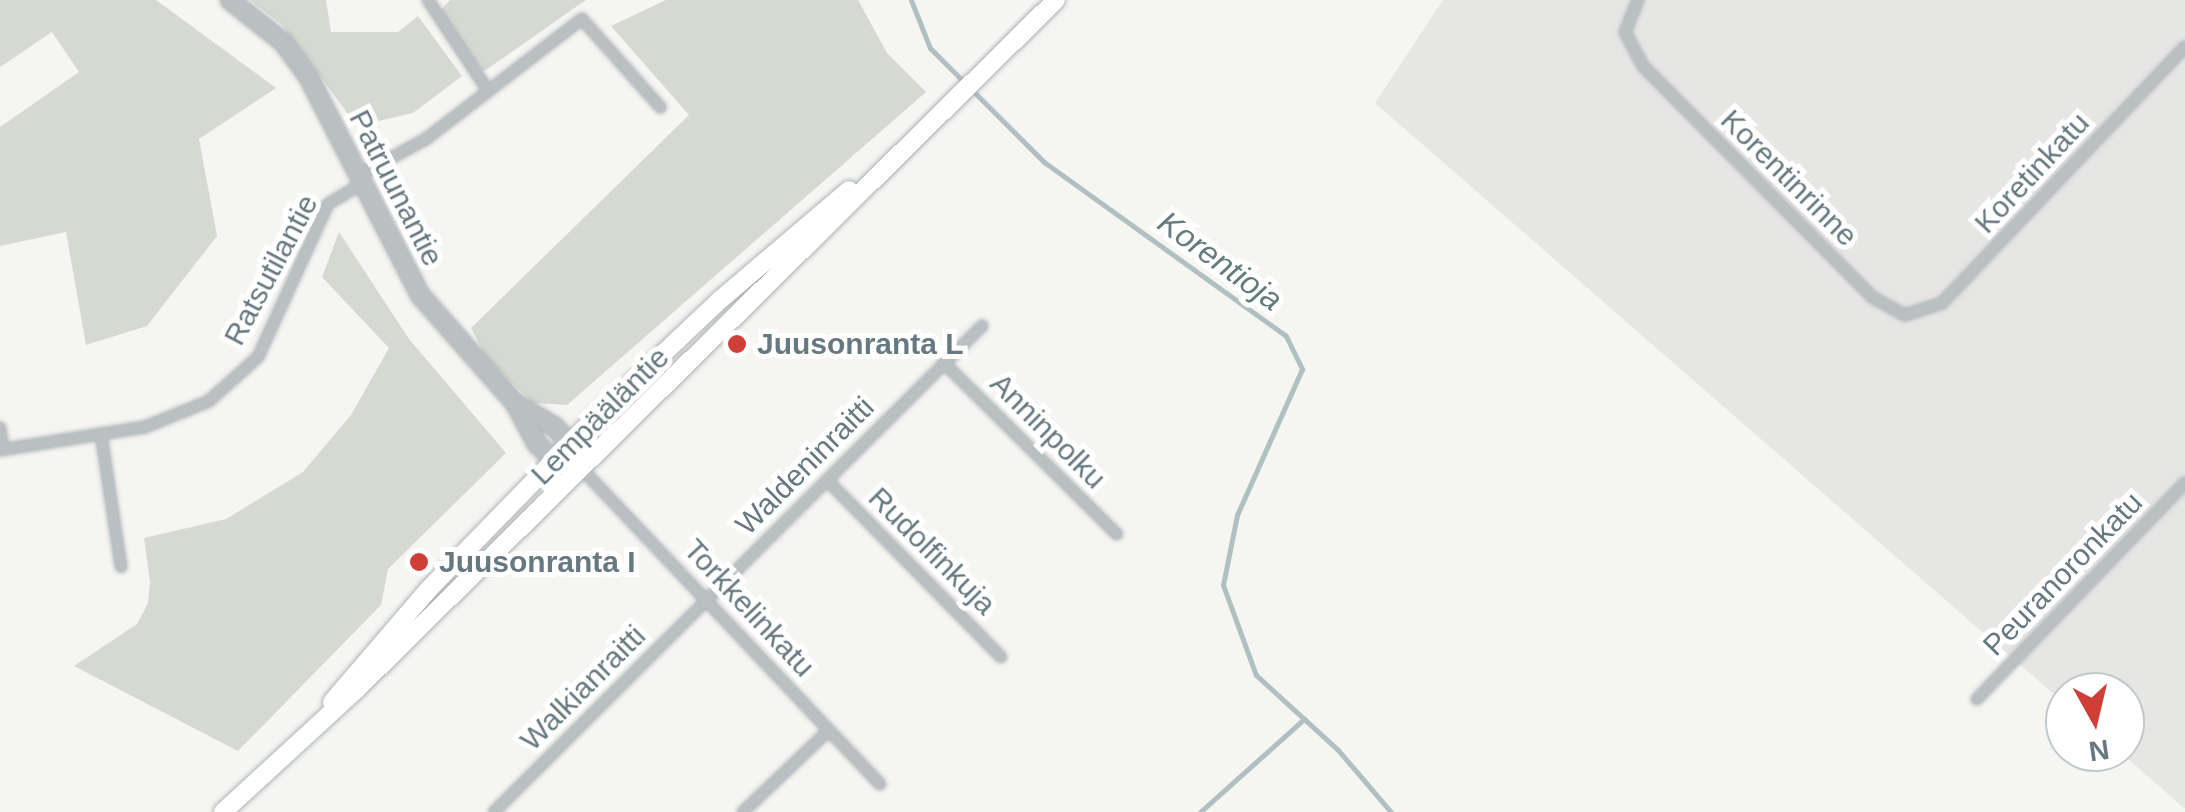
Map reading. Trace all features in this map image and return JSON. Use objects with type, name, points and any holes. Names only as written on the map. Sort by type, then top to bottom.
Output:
[{"type":"main road","name":"Lempääläntie","points":[[223,812],[320,718],[358,688],[1056,0]]},
{"type":"main road","name":"Lempääläntie","points":[[320,718],[347,680],[427,591],[570,444],[720,299],[908,143]]},
{"type":"street","name":"Patruunantie","points":[[230,0],[283,42],[308,76],[420,295],[515,403],[537,444],[554,460]]},
{"type":"street","points":[[428,0],[487,90]]},
{"type":"street","name":"Korentinrinne","points":[[1638,0],[1626,32],[1643,66],[1872,298],[1905,315]]},
{"type":"street","name":"Ratsutilantie","points":[[2,450],[174,418],[236,381],[258,358],[279,318],[328,204],[426,139],[582,18],[660,107]]},
{"type":"street","name":"Koretinkatu","points":[[1905,315],[1942,303],[2185,47]]},
{"type":"street","name":"Waldeninraitti","points":[[707,600],[982,326]]},
{"type":"street","name":"Anninpolku","points":[[944,364],[1117,534]]},
{"type":"street","name":"Patruunantie","points":[[515,403],[556,428],[570,444],[581,468]]},
{"type":"street","points":[[0,428],[2,450]]},
{"type":"street","points":[[101,434],[121,566]]},
{"type":"street","points":[[554,460],[581,468]]},
{"type":"street","name":"Torkkelinkatu","points":[[581,468],[880,784]]},
{"type":"street","name":"Rudolfinkuja","points":[[827,480],[1001,657]]},
{"type":"street","name":"Peuranoronkatu","points":[[1976,699],[2185,483]]},
{"type":"street","name":"Walkianraitti","points":[[494,812],[707,600]]},
{"type":"street","points":[[743,812],[828,730]]},
{"type":"shaded area","points":[[0,0],[156,0],[276,88],[199,139],[217,236],[147,326],[86,345],[66,232],[0,246],[0,127],[79,72],[52,32],[0,67]]},
{"type":"shaded area","points":[[250,0],[326,0],[331,32],[398,32],[418,16],[462,76],[413,113],[357,126],[282,25]]},
{"type":"shaded area","points":[[450,0],[586,0],[483,72],[439,12]]},
{"type":"shaded area","points":[[666,0],[858,0],[887,53],[926,92],[567,405],[533,403],[486,357],[471,328],[689,115],[611,26]]},
{"type":"shaded area","points":[[1443,0],[2185,0],[2185,809],[2143,772],[2145,672],[2045,672],[2045,687],[1375,103]]},
{"type":"shaded area","points":[[339,232],[409,339],[506,453],[388,569],[381,605],[238,751],[74,666],[137,624],[148,603],[150,582],[144,538],[226,519],[303,472],[351,415],[389,348],[322,277]]},
{"type":"waterway","name":"Korentioja","points":[[911,0],[930,48],[964,82]]},
{"type":"waterway","name":"Korentioja","points":[[972,90],[1044,162],[1286,336],[1302,369],[1237,515],[1223,585],[1256,675],[1338,750],[1391,812]]},
{"type":"waterway","points":[[1200,812],[1304,719]]},
{"type":"place","name":"Juusonranta L","points":[[737,344]]},
{"type":"place","name":"Juusonranta I","points":[[419,562]]}]
